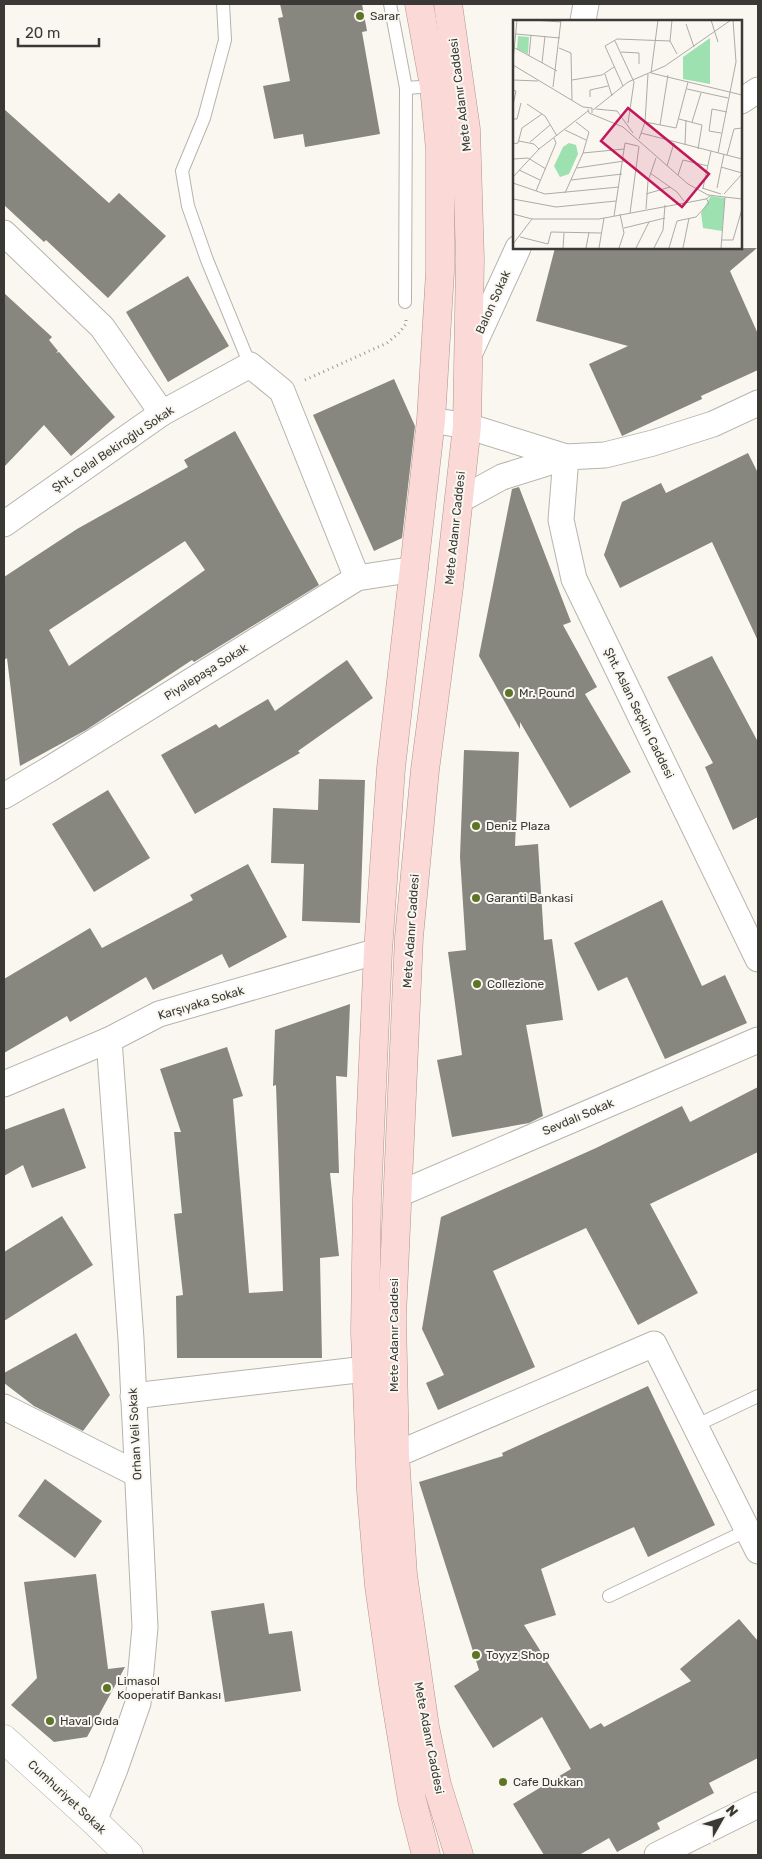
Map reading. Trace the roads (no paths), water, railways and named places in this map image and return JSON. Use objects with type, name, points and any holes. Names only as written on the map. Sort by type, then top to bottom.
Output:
[{"type":"main road","name":"Mete Adanır Caddesi","points":[[419,4],[434,86],[440,150],[440,272],[431,420],[416,569],[391,768],[378,951],[367,1209],[365,1332],[371,1491],[379,1586],[412,1800],[426,1855]]},
{"type":"main road","name":"Mete Adanır Caddesi","points":[[448,4],[466,130],[470,259],[466,426],[449,587],[425,770],[409,937],[392,1317],[395,1455],[403,1575],[425,1728],[437,1785],[459,1855]]},
{"type":"street","points":[[583,20],[586,4]]},
{"type":"street","points":[[742,100],[758,90]]},
{"type":"street","points":[[4,234],[102,327],[162,413]]},
{"type":"street","name":"Balon Sokak","points":[[468,357],[518,249]]},
{"type":"street","points":[[250,364],[282,391],[356,578]]},
{"type":"street","name":"Şht. Celal Bekiroğlu Sokak","points":[[4,524],[162,413],[250,364]]},
{"type":"street","points":[[458,501],[502,477],[566,457],[605,455],[653,443],[713,424],[758,403]]},
{"type":"street","points":[[431,420],[466,426],[566,457]]},
{"type":"street","name":"Şht. Aslan Seçkin Caddesi","points":[[566,457],[562,520],[574,579],[756,948]]},
{"type":"street","name":"Piyalepaşa Sokak","points":[[4,796],[356,578],[416,569]]},
{"type":"street","name":"Karşıyaka Sokak","points":[[4,1084],[109,1040],[159,1014],[378,951]]},
{"type":"street","name":"Orhan Veli Sokak","points":[[94,1821],[115,1769],[138,1703],[146,1627],[133,1396],[109,1040]]},
{"type":"street","name":"Sevdalı Sokak","points":[[399,1194],[758,1040]]},
{"type":"street","points":[[395,1455],[654,1344],[755,1544]]},
{"type":"street","points":[[133,1396],[366,1370]]},
{"type":"street","points":[[4,1407],[137,1474]]},
{"type":"street","name":"Cumhuriyet Sokak","points":[[4,1739],[129,1855]]},
{"type":"street","points":[[657,1855],[758,1806]]},
{"type":"lane","points":[[222,4],[225,40],[204,118],[182,172],[188,206],[207,260],[250,364]]},
{"type":"lane","points":[[390,4],[406,88],[405,302]]},
{"type":"lane","points":[[406,88],[434,86]]},
{"type":"lane","points":[[695,1426],[758,1396]]},
{"type":"lane","points":[[608,1596],[755,1544]]},
{"type":"place","name":"Sarar","points":[[360,16]]},
{"type":"place","name":"Mr. Pound","points":[[509,693]]},
{"type":"place","name":"Deniz Plaza","points":[[476,826]]},
{"type":"place","name":"Garanti Bankasi","points":[[476,898]]},
{"type":"place","name":"Collezione","points":[[477,984]]},
{"type":"place","name":"Toyyz Shop","points":[[476,1655]]},
{"type":"place","name":"Limasol Kooperatif Bankası","points":[[107,1688]]},
{"type":"place","name":"Haval Gıda","points":[[50,1721]]},
{"type":"place","name":"Cafe Dukkan","points":[[503,1782]]}]
